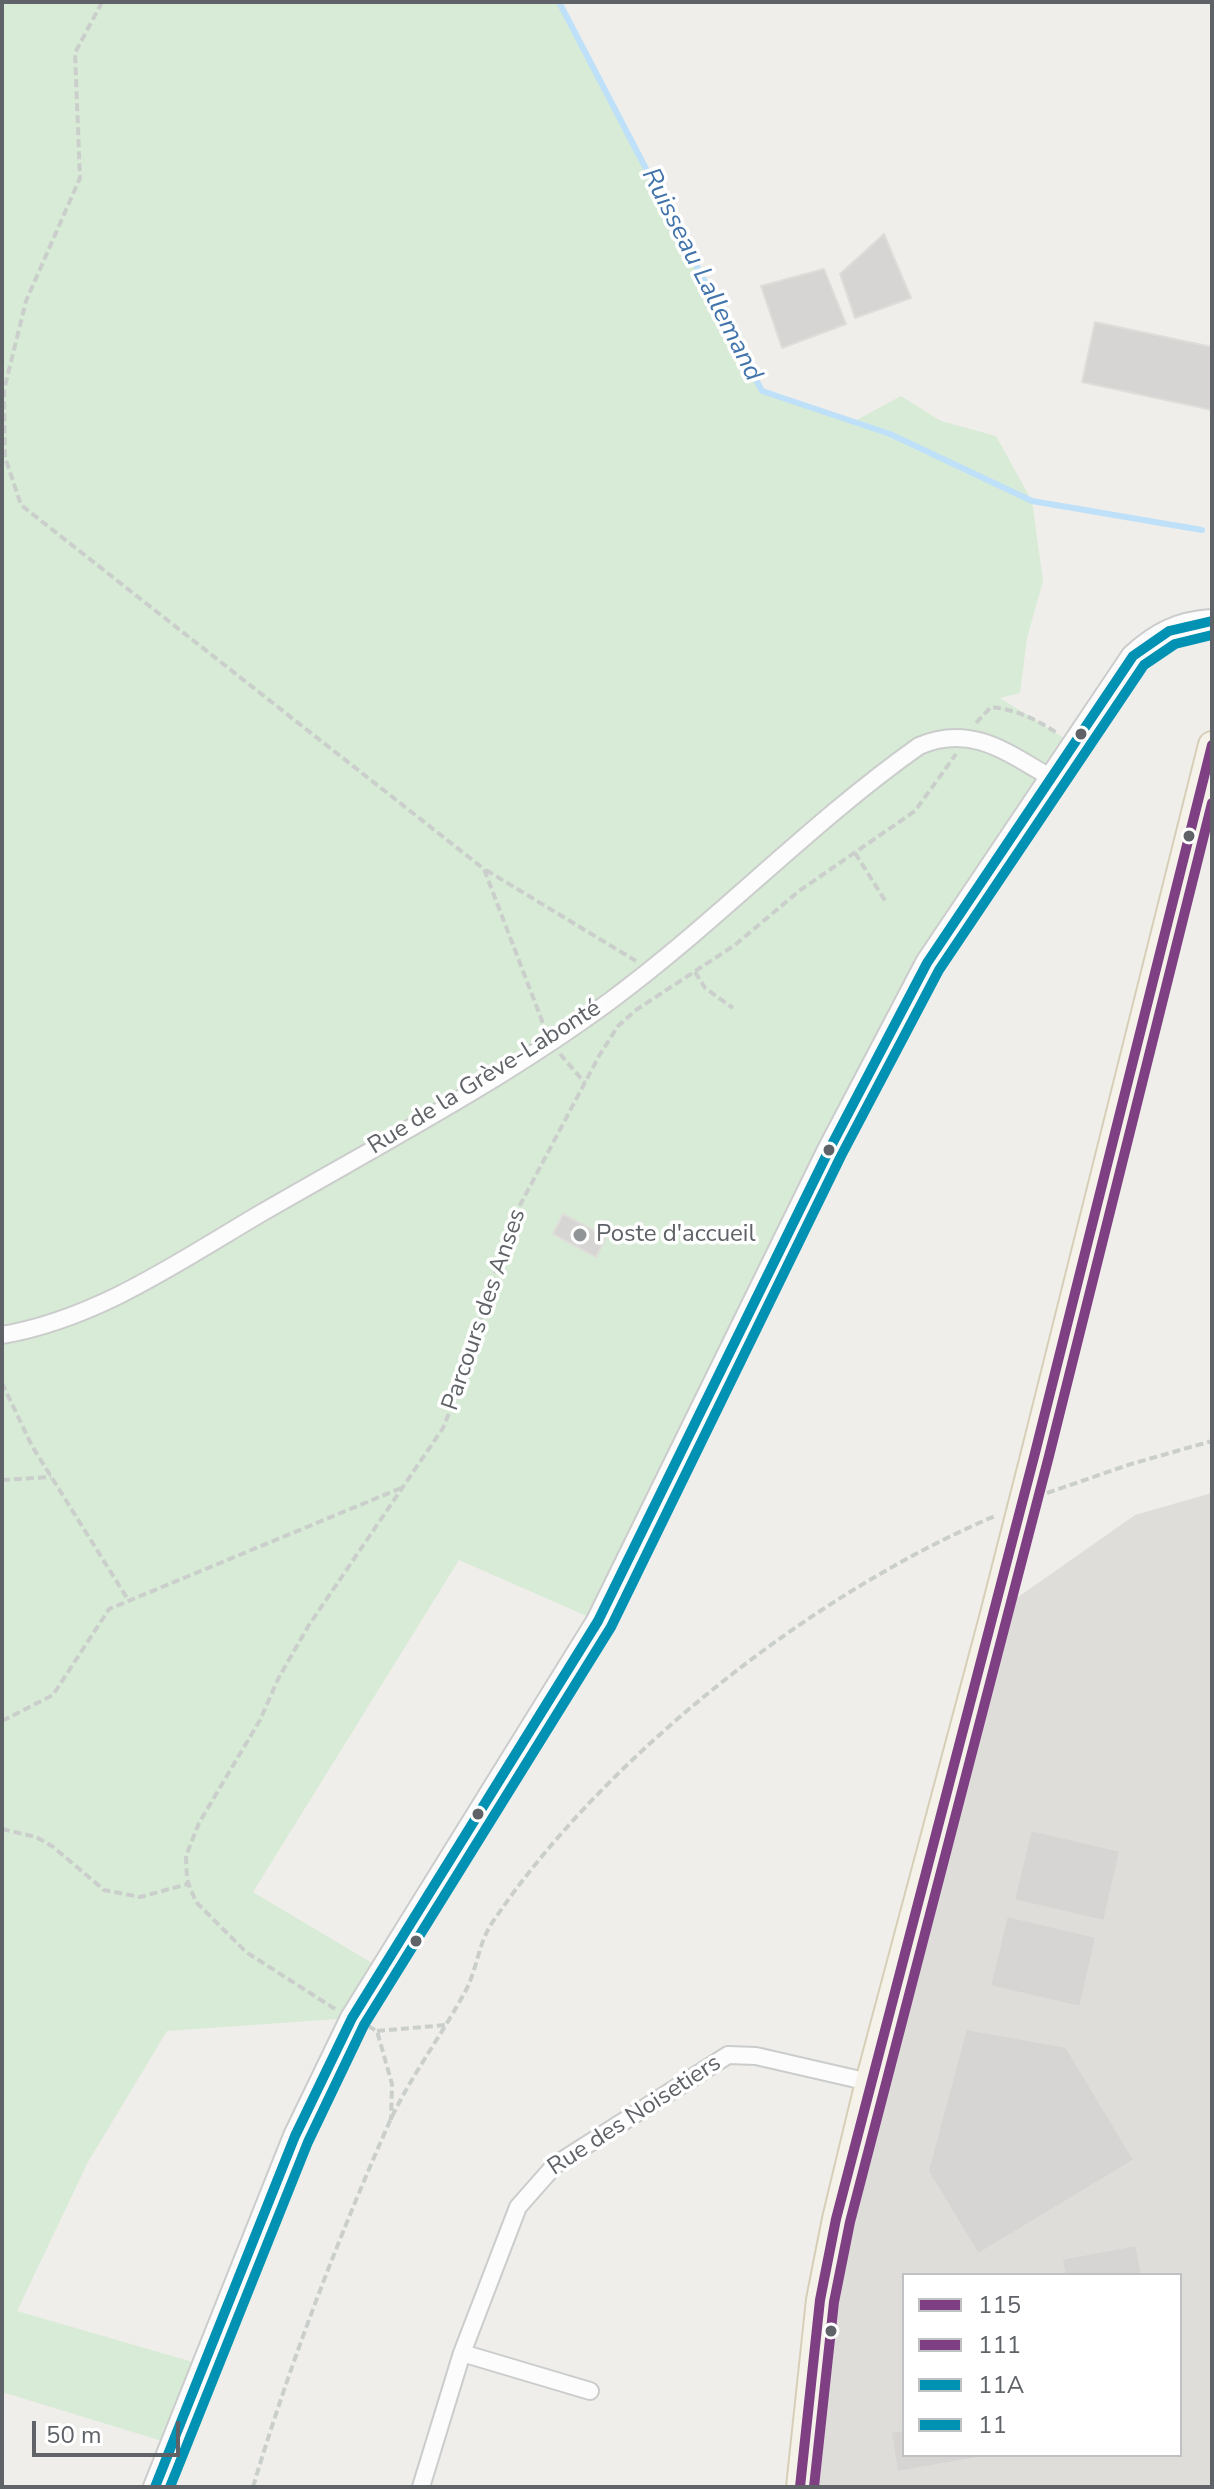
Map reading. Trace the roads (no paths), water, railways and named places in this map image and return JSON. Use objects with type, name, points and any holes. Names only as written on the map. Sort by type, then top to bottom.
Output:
[{"type":"main road","points":[[800,2487],[820,2300],[869,2082],[994,1614],[1212,745]]},
{"type":"street","points":[[155,2487],[295,2136],[352,2018],[598,1621],[835,1137],[927,963],[1133,656],[1153,638],[1177,626],[1212,621]]},
{"type":"street","name":"Rue de la Grève-Labonté","points":[[2,1335],[46,1327],[88,1311],[189,1256],[551,1043],[648,969],[919,746],[941,736],[969,737],[997,747],[1053,779]]},
{"type":"street","name":"Rue des Noisetiers","points":[[421,2487],[462,2353],[518,2207],[555,2165],[728,2055],[756,2056],[869,2082]]},
{"type":"street","points":[[462,2353],[590,2391]]},
{"type":"waterway","name":"Ruisseau Lallemand","points":[[559,2],[762,391],[890,434],[1032,501],[1202,530]]},
{"type":"place","name":"Poste d'accueil","points":[[580,1235]]}]
